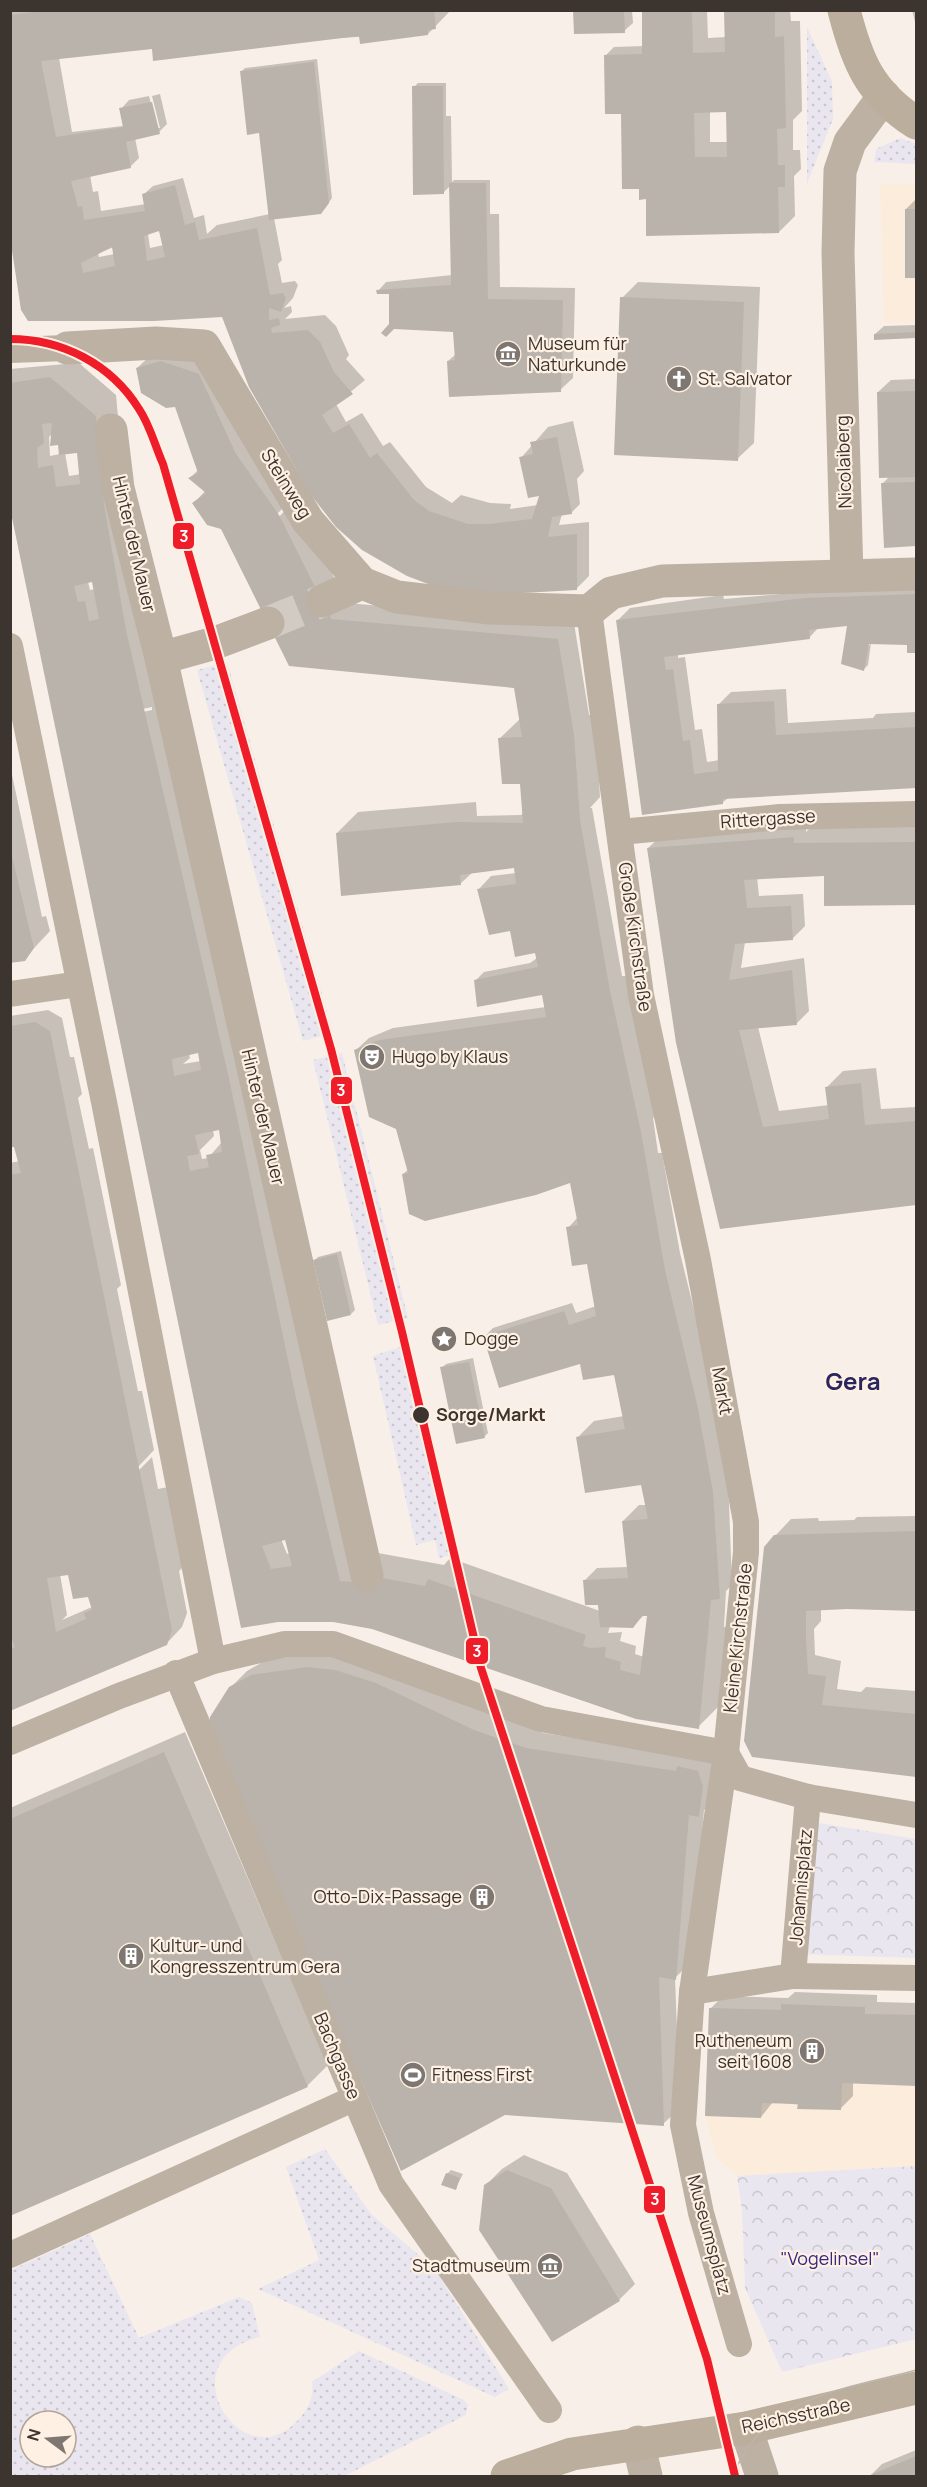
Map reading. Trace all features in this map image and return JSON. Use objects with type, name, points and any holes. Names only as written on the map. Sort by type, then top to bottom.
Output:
[{"type":"main road","points":[[844,10],[855,52],[865,73],[899,112],[916,123]]},
{"type":"main road","name":"Reichsstraße","points":[[507,2476],[572,2454],[638,2442],[746,2428],[916,2388]]},
{"type":"street","name":"Nicolaiberg","points":[[861,575],[837,253],[840,171],[850,142],[884,96]]},
{"type":"street","name":"Steinweg","points":[[10,350],[156,343],[204,346],[308,521],[362,583],[397,597],[490,608],[589,611]]},
{"type":"street","name":"Hinter der Mauer","points":[[111,430],[118,488],[161,658],[367,1575]]},
{"type":"street","points":[[589,611],[611,593],[662,581],[916,574]]},
{"type":"street","points":[[322,601],[362,583]]},
{"type":"street","name":"Große Kirchstraße","points":[[589,611],[641,995],[698,1260]]},
{"type":"street","points":[[161,658],[215,643],[268,623]]},
{"type":"street","points":[[10,646],[95,1061],[213,1661]]},
{"type":"street","name":"Rittergasse","points":[[620,832],[780,817],[916,814]]},
{"type":"street","points":[[10,994],[79,984]]},
{"type":"street","name":"Markt","points":[[698,1260],[746,1522]]},
{"type":"street","name":"Kleine Kirchstraße","points":[[726,1753],[746,1552],[746,1522]]},
{"type":"street","points":[[10,1742],[176,1673],[213,1661],[285,1644],[333,1644],[541,1719],[726,1753],[740,1778],[808,1797],[916,1815]]},
{"type":"street","name":"Bachgasse","points":[[176,1673],[391,2184],[549,2410]]},
{"type":"street","name":"Museumsplatz","points":[[726,1753],[692,1992],[683,2125],[701,2213],[739,2344]]},
{"type":"street","name":"Johannisplatz","points":[[793,1976],[808,1797]]},
{"type":"street","points":[[692,1992],[793,1976],[916,1978]]},
{"type":"street","points":[[10,2255],[355,2098]]},
{"type":"street","points":[[746,2428],[762,2476]]},
{"type":"street","points":[[638,2442],[646,2476]]},
{"type":"shaded area","points":[[880,184],[916,184],[916,323],[884,323]]},
{"type":"shaded area","name":"Rutheneum seit 1608","points":[[709,2008],[916,2015],[916,2166],[737,2176],[716,2157],[705,2116]]},
{"type":"green space","points":[[807,27],[832,81],[833,119],[807,183]]},
{"type":"green space","points":[[900,138],[916,144],[916,164],[874,162],[876,149]]},
{"type":"green space","points":[[227,662],[333,1033],[303,1041],[197,670]]},
{"type":"green space","points":[[342,1053],[408,1318],[378,1325],[313,1060]]},
{"type":"green space","points":[[403,1346],[451,1555],[439,1558],[435,1540],[416,1545],[373,1356]]},
{"type":"green space","points":[[813,1822],[916,1839],[916,1958],[797,1954]]},
{"type":"green space","points":[[325,2149],[371,2214],[436,2270],[509,2389],[495,2397],[258,2289],[319,2260],[286,2167]]},
{"type":"green space","name":"\"Vogelinsel\"","points":[[916,2166],[916,2339],[782,2372],[745,2288],[742,2210],[737,2176]]},
{"type":"green space","points":[[90,2234],[139,2338],[239,2297],[252,2303],[260,2337],[232,2350],[218,2368],[215,2389],[222,2409],[236,2426],[254,2436],[274,2436],[295,2423],[309,2404],[312,2382],[359,2351],[464,2400],[468,2405],[466,2415],[344,2476],[11,2476],[11,2270]]},
{"type":"building","points":[[50,10],[434,10],[436,29],[428,30],[428,35],[360,44],[359,36],[153,61],[152,49],[41,61],[56,137],[123,127],[119,108],[152,102],[160,134],[126,142],[131,168],[71,181],[78,207],[82,206],[84,220],[145,211],[142,194],[175,185],[185,225],[195,222],[199,240],[257,228],[270,295],[283,293],[286,298],[281,312],[269,308],[269,320],[279,318],[280,325],[271,328],[272,333],[308,330],[320,342],[334,372],[353,394],[322,415],[333,433],[349,424],[370,458],[377,453],[414,500],[429,511],[468,524],[532,519],[539,496],[528,498],[519,457],[533,454],[530,442],[557,437],[572,514],[552,517],[548,537],[577,534],[577,590],[483,595],[444,590],[407,576],[362,550],[336,527],[311,495],[249,387],[222,317],[154,321],[28,321],[21,310],[10,237],[10,15]],"holes":[[[159,231],[165,257],[147,261],[144,236]],[[112,247],[115,266],[83,273],[81,263]]]},
{"type":"building","points":[[573,10],[624,10],[625,33],[574,34]]},
{"type":"building","points":[[642,10],[692,10],[693,53],[725,52],[724,10],[775,10],[775,37],[784,36],[786,128],[777,129],[778,165],[785,165],[785,187],[778,187],[779,233],[646,236],[646,199],[639,200],[639,189],[622,189],[621,114],[605,114],[604,55],[642,54]],"holes":[[[726,112],[727,157],[695,157],[694,113]]]},
{"type":"building","points":[[314,62],[329,203],[321,214],[269,220],[259,133],[247,135],[240,71]]},
{"type":"building","points":[[412,86],[443,86],[444,194],[413,195]]},
{"type":"building","name":"Museum für Naturkunde","points":[[449,183],[486,183],[488,299],[563,300],[561,392],[449,397],[447,361],[455,360],[453,332],[394,329],[386,337],[381,333],[389,324],[389,294],[377,294],[376,290],[451,285]]},
{"type":"building","points":[[905,209],[916,209],[916,278],[905,278]]},
{"type":"building","name":"St. Salvator","points":[[620,297],[744,302],[738,461],[614,455]]},
{"type":"building","points":[[916,332],[916,338],[874,340],[874,334]]},
{"type":"building","points":[[161,361],[199,374],[236,454],[279,515],[331,619],[558,639],[574,735],[580,820],[610,991],[641,1132],[665,1270],[697,1404],[713,1492],[720,1599],[711,1600],[699,1729],[636,1719],[372,1629],[333,1622],[278,1622],[241,1628],[10,508],[10,383],[50,377],[96,416],[104,504],[126,630],[228,1074],[296,1398],[340,1581],[354,1582],[367,1575],[425,1586],[428,1579],[586,1635],[583,1646],[606,1647],[605,1657],[621,1662],[620,1670],[640,1675],[647,1616],[642,1616],[633,1628],[600,1627],[598,1605],[585,1605],[583,1580],[628,1578],[622,1521],[648,1519],[641,1485],[585,1493],[576,1437],[625,1429],[614,1375],[583,1380],[580,1364],[499,1388],[483,1336],[564,1311],[569,1325],[596,1316],[587,1264],[572,1266],[566,1227],[578,1225],[570,1183],[536,1195],[425,1221],[409,1214],[402,1174],[408,1173],[396,1129],[369,1117],[354,1050],[379,1040],[546,1017],[542,995],[477,1007],[474,980],[538,967],[535,953],[515,957],[510,931],[489,935],[477,889],[516,884],[514,868],[460,875],[461,885],[341,896],[336,833],[455,822],[523,823],[520,784],[502,784],[498,738],[522,737],[514,688],[289,666],[221,529],[207,525],[192,503],[206,493],[188,478],[198,473],[175,407],[166,408],[141,393],[136,368]],"holes":[[[52,423],[50,446],[58,445],[59,455],[77,453],[80,484],[56,487],[53,465],[38,468],[37,448],[44,443],[42,424]],[[92,582],[99,619],[89,621],[85,601],[78,602],[74,586]],[[198,1053],[201,1070],[174,1076],[172,1059]],[[219,1130],[222,1152],[206,1155],[209,1167],[190,1171],[187,1156],[199,1154],[195,1135]],[[285,1540],[292,1566],[271,1569],[262,1546]]]},
{"type":"building","points":[[916,391],[916,477],[879,478],[877,392]]},
{"type":"building","points":[[916,482],[916,546],[884,548],[881,483]]},
{"type":"building","points":[[916,594],[916,653],[907,653],[907,645],[869,644],[864,671],[841,664],[847,626],[809,630],[810,639],[664,657],[666,670],[673,669],[683,741],[690,740],[694,774],[718,771],[717,704],[774,701],[776,735],[916,727],[916,788],[723,799],[723,804],[642,815],[616,620],[805,598]]},
{"type":"building","points":[[794,837],[794,843],[916,842],[916,905],[824,906],[824,876],[744,880],[747,908],[791,906],[793,940],[735,944],[729,980],[792,970],[797,1025],[739,1030],[763,1127],[829,1119],[825,1087],[861,1083],[865,1125],[916,1121],[916,1205],[720,1229],[676,1043],[647,848]]},
{"type":"building","points":[[10,848],[34,948],[25,961],[10,963]]},
{"type":"building","points":[[35,1022],[50,1031],[172,1630],[167,1645],[10,1711],[10,1649],[15,1647],[10,1634],[10,1175],[21,1173],[14,1147],[10,1147],[10,1026]],"holes":[[[68,1575],[73,1599],[88,1597],[92,1610],[84,1613],[86,1619],[56,1632],[47,1578]]]},
{"type":"building","points":[[337,1254],[351,1315],[327,1321],[313,1260]]},
{"type":"building","points":[[469,1362],[485,1438],[456,1444],[440,1367]]},
{"type":"building","points":[[916,1531],[916,1611],[847,1609],[806,1611],[806,1639],[808,1674],[826,1676],[822,1705],[916,1714],[916,1777],[752,1757],[744,1741],[764,1547],[774,1535]]},
{"type":"building","name":"Otto-Dix-Passage","points":[[308,1667],[335,1670],[376,1683],[474,1730],[526,1748],[676,1771],[677,1766],[698,1771],[703,1786],[699,1817],[689,1815],[676,1980],[659,1977],[664,2126],[505,2115],[401,2171],[209,1734],[210,1717],[229,1687],[251,1675]]},
{"type":"building","name":"Kultur- und Kongresszentrum Gera","points":[[164,1752],[308,2087],[10,2216],[10,1819]]},
{"type":"building","name":"Rutheneum seit 1608","points":[[781,2004],[865,2007],[865,2014],[916,2015],[916,2086],[842,2083],[841,2110],[797,2109],[798,2104],[762,2103],[761,2118],[705,2116],[709,2008],[781,2010]]},
{"type":"building","name":"Stadtmuseum","points":[[507,2170],[551,2188],[620,2301],[552,2342],[479,2230],[484,2185]]},
{"type":"building","points":[[446,2173],[460,2178],[456,2190],[441,2185]]},
{"type":"building","points":[[916,2456],[916,2476],[868,2476]]},
{"type":"tunnel","points":[[268,623],[322,601]]},
{"type":"tram line","points":[[732,2476],[745,2452],[760,2433],[778,2417],[821,2396],[916,2370]]},
{"type":"transit line","name":"3","points":[[10,339],[29,340],[66,349],[100,367],[128,393],[143,415],[163,464],[331,1049],[402,1332],[481,1668],[707,2359],[735,2476]]},
{"type":"place","name":"Museum für Naturkunde","points":[[508,354]]},
{"type":"place","name":"St. Salvator","points":[[679,379]]},
{"type":"place","name":"Hugo by Klaus","points":[[372,1057]]},
{"type":"place","name":"Dogge","points":[[444,1339]]},
{"type":"place","name":"Sorge/Markt","points":[[421,1415]]},
{"type":"place","name":"Otto-Dix-Passage","points":[[482,1897]]},
{"type":"place","name":"Kultur- und Kongresszentrum Gera","points":[[131,1956]]},
{"type":"place","name":"Rutheneum seit 1608","points":[[812,2051]]},
{"type":"place","name":"Fitness First","points":[[413,2075]]},
{"type":"place","name":"Stadtmuseum","points":[[550,2266]]},
{"type":"district","name":"Gera","points":[[853,1382]]}]
